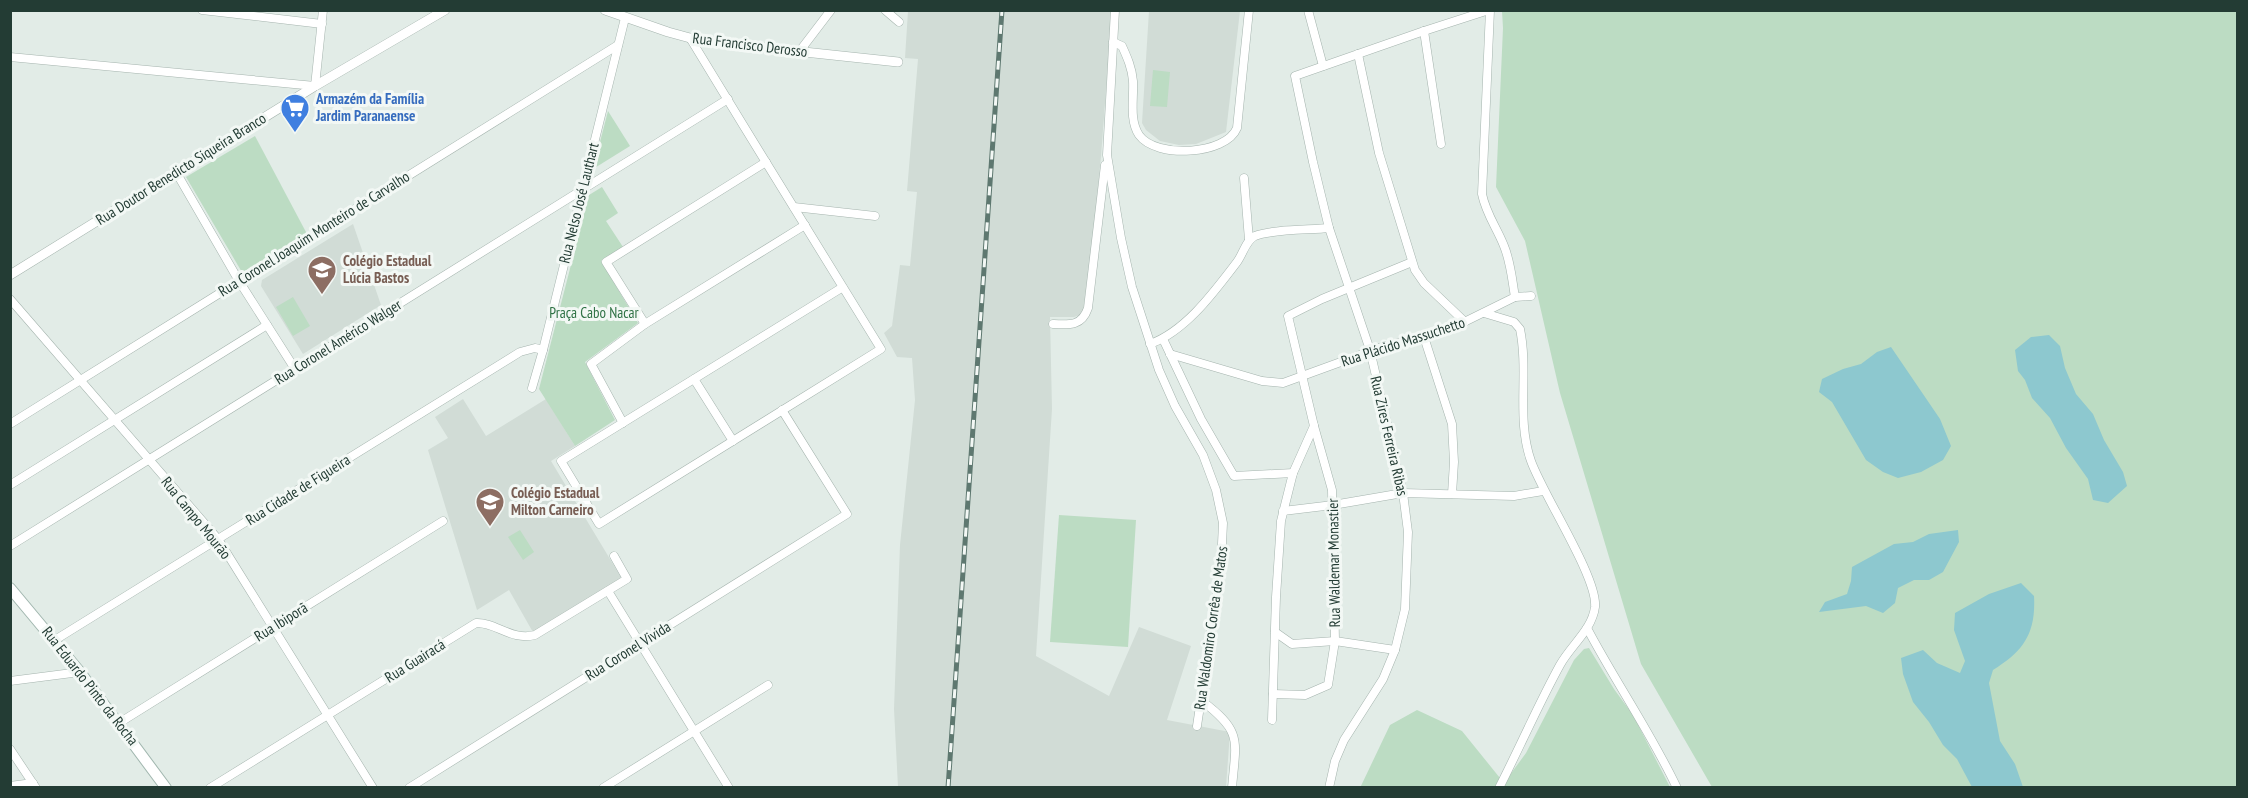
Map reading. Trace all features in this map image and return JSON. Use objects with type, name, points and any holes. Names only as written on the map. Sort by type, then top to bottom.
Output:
[{"type":"main road","name":"Rua Eduardo Pinto da Rocha","points":[[10,588],[80,672],[166,788]]},
{"type":"street","points":[[202,10],[322,24]]},
{"type":"street","points":[[10,57],[315,86],[323,10]]},
{"type":"street","name":"Rua Doutor Benedicto Siqueira Branco","points":[[10,275],[315,86],[445,10]]},
{"type":"street","name":"Rua Francisco Derosso","points":[[605,10],[690,38],[898,62]]},
{"type":"street","points":[[799,51],[831,10]]},
{"type":"street","points":[[885,10],[899,22]]},
{"type":"street","name":"Rua Waldomiro Corrêa de Matos","points":[[1115,10],[1107,155],[1125,260],[1150,344],[1167,388],[1207,464],[1221,507],[1223,523],[1221,559],[1197,726]]},
{"type":"street","points":[[1113,42],[1122,46],[1131,68],[1133,119],[1140,136],[1147,143],[1168,150],[1196,150],[1214,146],[1230,139],[1237,128],[1249,10]]},
{"type":"street","points":[[1308,10],[1323,66],[1490,10],[1482,194],[1490,220],[1508,256],[1515,297]]},
{"type":"street","name":"Rua Nelso José Lauthart","points":[[532,388],[625,18]]},
{"type":"street","points":[[1424,31],[1441,144]]},
{"type":"street","points":[[690,38],[728,99],[881,349],[600,524],[561,461],[843,287]]},
{"type":"street","name":"Rua Coronel Joaquim Monteiro de Carvalho","points":[[10,424],[618,45]]},
{"type":"street","points":[[1358,54],[1379,153],[1412,262],[1424,283],[1465,322]]},
{"type":"street","name":"Rua Zires Ferreira Ribas","points":[[1323,66],[1295,76],[1329,228],[1370,351],[1403,493],[1408,532],[1405,609],[1395,650],[1383,679],[1344,740],[1335,761],[1329,788]]},
{"type":"street","name":"Rua Coronel Américo Walger","points":[[10,546],[728,99]]},
{"type":"street","points":[[1053,324],[1077,323],[1082,320],[1088,308],[1107,155]]},
{"type":"street","points":[[645,324],[606,262],[766,162]]},
{"type":"street","points":[[176,172],[295,369]]},
{"type":"street","points":[[1150,344],[1162,339],[1187,321],[1238,261],[1250,240],[1244,178]]},
{"type":"street","points":[[794,207],[875,216]]},
{"type":"street","points":[[623,423],[591,364],[645,324],[805,225]]},
{"type":"street","points":[[1250,240],[1264,234],[1329,228]]},
{"type":"street","points":[[1349,287],[1412,262]]},
{"type":"street","name":"Rua Waldemar Monastier","points":[[1273,694],[1305,695],[1328,685],[1335,641],[1333,505],[1330,482],[1288,316],[1349,287]]},
{"type":"street","name":"Rua Plácido Massuchetto","points":[[1170,354],[1270,383],[1283,383],[1370,351],[1424,337],[1465,322],[1515,297],[1531,296]]},
{"type":"street","name":"Rua Campo Mourão","points":[[10,299],[218,539],[373,788]]},
{"type":"street","points":[[1484,313],[1514,322],[1520,330],[1524,429],[1530,458],[1590,582],[1595,604],[1587,628],[1559,667],[1499,788]]},
{"type":"street","points":[[10,485],[267,325]]},
{"type":"street","points":[[1424,337],[1452,424],[1454,462],[1452,495]]},
{"type":"street","points":[[1162,339],[1196,409],[1234,476],[1293,473]]},
{"type":"street","name":"Rua Cidade de Figueira","points":[[55,640],[520,352],[536,348],[543,350]]},
{"type":"street","points":[[694,379],[733,441]]},
{"type":"street","name":"Rua Coronel Vivida","points":[[409,788],[847,514],[782,410]]},
{"type":"street","points":[[1272,720],[1283,511],[1293,473],[1314,426]]},
{"type":"street","points":[[1283,511],[1403,493],[1514,496],[1544,491]]},
{"type":"street","name":"Rua Ibiporã","points":[[119,723],[443,521]]},
{"type":"street","name":"Rua Guairacá","points":[[210,788],[476,623],[483,623],[511,634],[530,636],[627,579],[614,556]]},
{"type":"street","points":[[608,591],[729,788]]},
{"type":"street","points":[[1587,628],[1610,670],[1645,724],[1677,788]]},
{"type":"street","points":[[1275,632],[1292,644],[1335,641],[1395,650]]},
{"type":"street","points":[[10,681],[80,672]]},
{"type":"street","points":[[603,788],[768,686]]},
{"type":"street","points":[[1202,701],[1233,731],[1236,742],[1232,788]]},
{"type":"street","points":[[10,749],[34,785]]},
{"type":"street","points":[[10,786],[34,785]]},
{"type":"shaded area","points":[[908,11],[1112,11],[1092,254],[1083,311],[1074,317],[1050,317],[1052,409],[1036,656],[1109,696],[1139,627],[1191,646],[1167,720],[1230,732],[1226,787],[898,787],[894,709],[900,545],[915,400],[912,358],[897,357],[884,333],[892,326],[900,265],[910,266],[917,192],[907,191],[918,59],[905,58]]},
{"type":"shaded area","points":[[1149,11],[1240,11],[1226,132],[1196,144],[1179,145],[1160,141],[1146,130],[1142,123]]},
{"type":"shaded area","name":"Colégio Estadual Lúcia Bastos","points":[[353,224],[381,305],[303,354],[261,286],[262,280]]},
{"type":"shaded area","name":"Colégio Estadual Milton Carneiro","points":[[463,399],[486,436],[546,399],[575,446],[551,461],[622,579],[534,634],[509,590],[477,610],[428,450],[448,438],[435,417]]},
{"type":"green space","points":[[1502,11],[2237,11],[2237,787],[1712,787],[1641,664],[1560,393],[1525,241],[1496,187]]},
{"type":"green space","points":[[1153,70],[1170,72],[1167,107],[1150,106]]},
{"type":"green space","points":[[608,111],[630,146],[593,169]]},
{"type":"green space","points":[[255,136],[307,234],[243,274],[186,177]]},
{"type":"green space","name":"Praça Cabo Nacar","points":[[602,187],[618,213],[606,221],[623,247],[601,261],[638,323],[585,362],[615,420],[575,446],[539,389],[589,195]]},
{"type":"green space","points":[[293,297],[310,326],[293,336],[276,307]]},
{"type":"green space","points":[[1059,515],[1136,520],[1128,647],[1050,642]]},
{"type":"green space","points":[[520,530],[534,552],[523,560],[508,537]]},
{"type":"green space","points":[[1589,648],[1633,715],[1670,787],[1360,788],[1390,725],[1417,710],[1462,731],[1504,783],[1526,753],[1574,660],[1584,649]]},
{"type":"water","points":[[2049,335],[2060,346],[2065,368],[2076,394],[2093,414],[2104,440],[2123,472],[2127,486],[2108,503],[2093,500],[2088,479],[2066,448],[2050,418],[2032,398],[2025,380],[2018,371],[2015,350],[2031,337]]},
{"type":"water","points":[[1891,347],[1940,419],[1951,446],[1943,460],[1921,472],[1898,478],[1883,472],[1866,460],[1832,402],[1819,392],[1822,379],[1861,364],[1877,352]]},
{"type":"water","points":[[1958,530],[1959,542],[1943,572],[1929,580],[1914,580],[1898,588],[1895,603],[1883,613],[1866,606],[1819,612],[1825,602],[1847,594],[1852,567],[1894,544],[1913,542],[1929,534]]},
{"type":"water","points":[[2021,583],[2034,596],[2030,631],[2013,656],[1993,670],[1989,683],[2000,741],[2015,764],[2023,787],[1972,787],[1957,759],[1943,745],[1913,702],[1903,674],[1901,658],[1923,650],[1937,663],[1960,673],[1965,661],[1954,630],[1955,613],[1989,594]]},
{"type":"railway","points":[[948,788],[1002,10]]},
{"type":"place","name":"Armazém da Família Jardim Paranaense","points":[[295,134]]},
{"type":"place","name":"Colégio Estadual Lúcia Bastos","points":[[322,296]]},
{"type":"place","name":"Colégio Estadual Milton Carneiro","points":[[490,528]]}]
